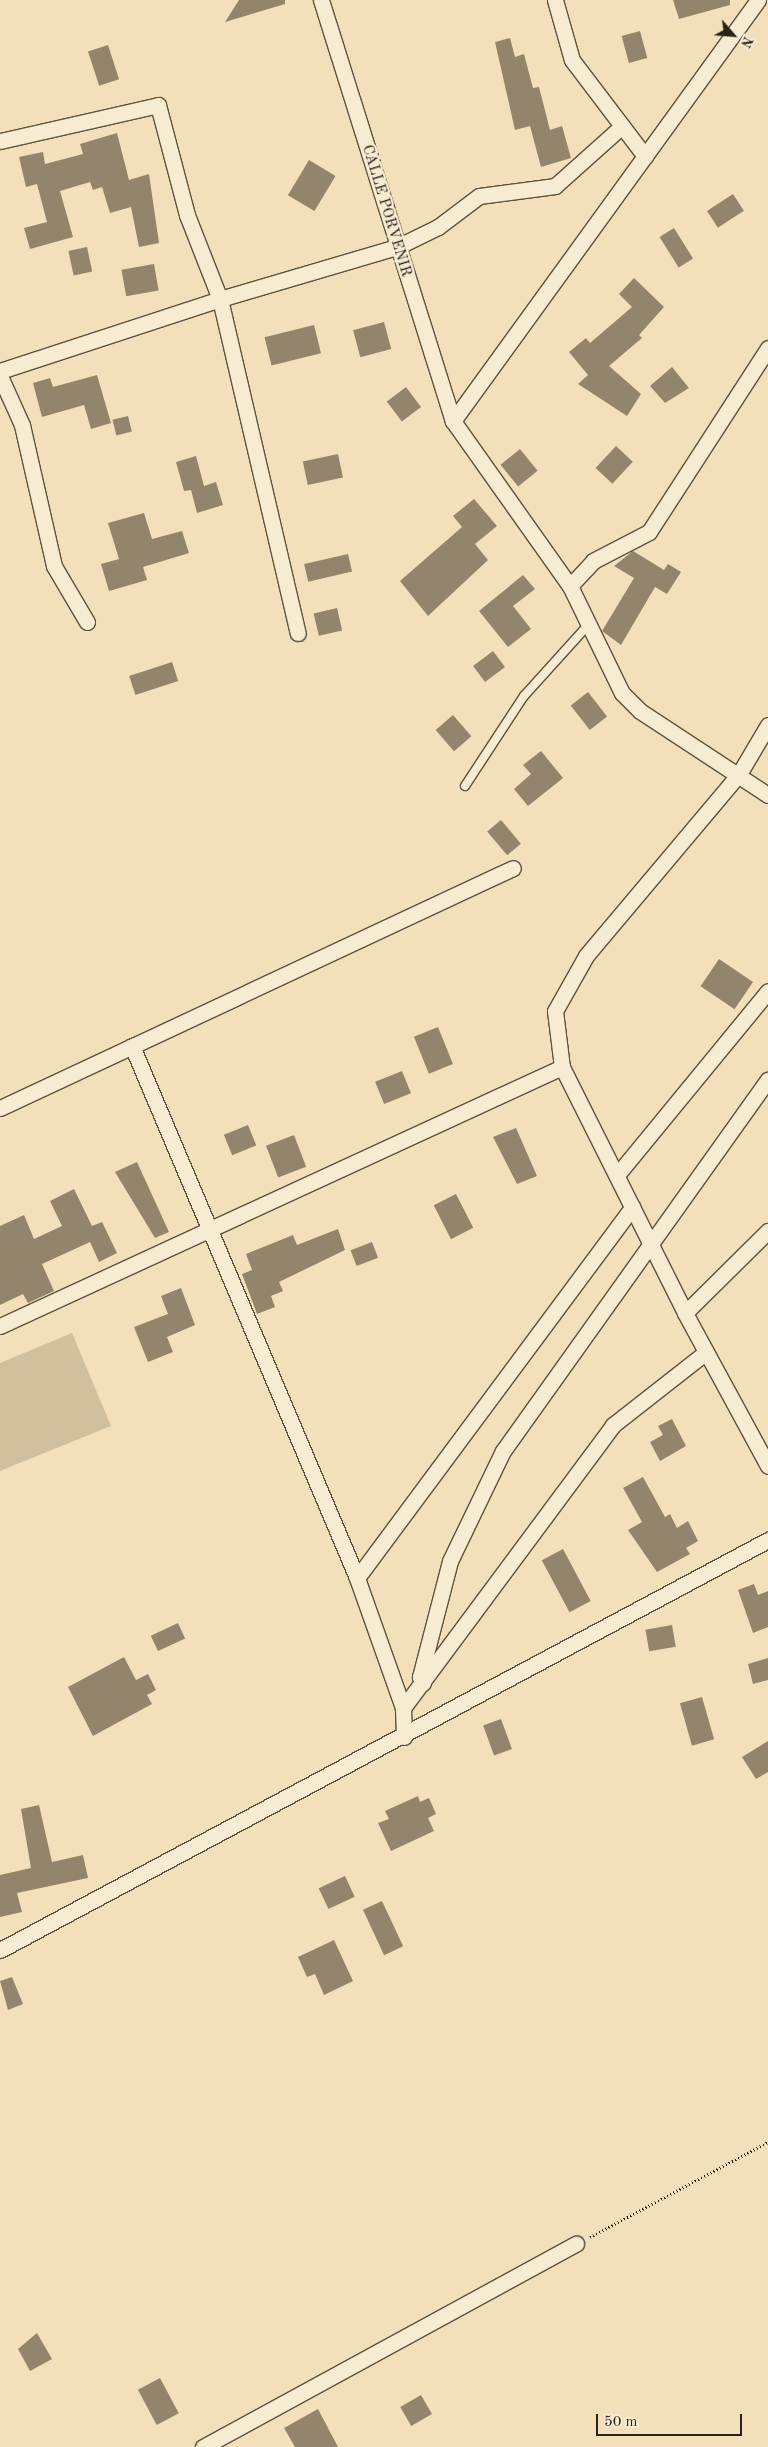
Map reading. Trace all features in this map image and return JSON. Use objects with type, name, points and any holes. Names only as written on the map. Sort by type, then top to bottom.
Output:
[{"type":"street","name":"CALLE PORVENIR","points":[[321,0],[453,421],[570,586],[622,693],[640,710],[768,795]]},
{"type":"street","points":[[555,0],[572,60],[645,156]]},
{"type":"street","points":[[453,421],[758,0]]},
{"type":"street","points":[[0,141],[158,105],[187,215],[220,299],[298,633]]},
{"type":"street","points":[[0,372],[220,299],[397,247],[438,227],[479,196],[555,186],[622,126]]},
{"type":"street","points":[[570,586],[593,562],[649,532],[768,348]]},
{"type":"street","points":[[0,376],[22,425],[54,566],[87,622]]},
{"type":"street","points":[[768,725],[739,774],[586,956],[554,1011],[562,1067],[685,1313],[768,1466]]},
{"type":"street","points":[[0,1108],[513,868]]},
{"type":"street","points":[[617,1175],[768,991]]},
{"type":"street","points":[[132,1046],[357,1578],[403,1708],[404,1737]]},
{"type":"street","points":[[0,1326],[562,1067]]},
{"type":"street","points":[[423,1683],[420,1677],[450,1562],[466,1521],[503,1451],[554,1374],[652,1246],[768,1080]]},
{"type":"street","points":[[357,1578],[633,1207]]},
{"type":"street","points":[[685,1313],[768,1231]]},
{"type":"street","points":[[403,1708],[613,1425],[706,1352]]},
{"type":"street","points":[[0,1950],[404,1737],[768,1540]]},
{"type":"street","points":[[203,2447],[576,2244]]},
{"type":"lane","points":[[465,786],[524,696],[589,624]]},
{"type":"path","points":[[576,2244],[768,2142]]},
{"type":"shaded area","points":[[72,1333],[111,1426],[0,1471],[0,1363]]},
{"type":"building","points":[[239,0],[285,0],[285,4],[225,22]]},
{"type":"building","points":[[673,0],[730,0],[730,5],[679,19]]},
{"type":"building","points":[[640,31],[647,58],[629,63],[622,36]]},
{"type":"building","points":[[510,38],[515,57],[524,54],[533,88],[539,87],[550,130],[562,126],[571,158],[541,167],[530,126],[515,130],[495,42]]},
{"type":"building","points":[[108,45],[119,79],[99,86],[88,51]]},
{"type":"building","points":[[117,133],[129,180],[149,174],[159,243],[139,247],[131,207],[110,213],[102,187],[93,190],[90,182],[60,191],[73,237],[30,249],[24,228],[47,222],[37,184],[26,187],[19,157],[43,152],[45,164],[83,154],[80,144]]},
{"type":"building","points":[[309,160],[336,176],[314,211],[288,195]]},
{"type":"building","points":[[733,194],[744,211],[718,228],[707,211]]},
{"type":"building","points":[[674,228],[693,259],[679,268],[660,237]]},
{"type":"building","points":[[87,247],[92,271],[74,275],[68,251]]},
{"type":"building","points":[[154,264],[159,291],[126,296],[122,270]]},
{"type":"building","points":[[634,278],[664,307],[639,335],[642,338],[609,366],[641,394],[627,416],[578,384],[588,375],[569,352],[586,338],[590,343],[632,307],[619,294]]},
{"type":"building","points":[[384,322],[391,349],[360,357],[353,330]]},
{"type":"building","points":[[314,325],[321,353],[272,365],[265,337]]},
{"type":"building","points":[[672,367],[689,388],[665,403],[650,386]]},
{"type":"building","points":[[97,375],[111,423],[91,429],[84,405],[42,417],[33,383],[50,378],[53,387]]},
{"type":"building","points":[[406,387],[421,407],[402,421],[387,401]]},
{"type":"building","points":[[128,416],[132,432],[116,435],[112,420]]},
{"type":"building","points":[[616,446],[633,462],[612,484],[596,468]]},
{"type":"building","points":[[520,449],[538,471],[518,486],[501,465]]},
{"type":"building","points":[[338,454],[343,477],[308,485],[303,461]]},
{"type":"building","points":[[196,456],[204,486],[216,482],[223,505],[197,513],[191,490],[184,491],[176,462]]},
{"type":"building","points":[[474,499],[497,526],[475,544],[488,560],[428,616],[400,581],[462,527],[453,516]]},
{"type":"building","points":[[144,513],[152,539],[182,531],[189,553],[143,567],[147,580],[109,591],[101,564],[119,559],[108,523]]},
{"type":"building","points":[[633,551],[664,570],[668,564],[681,572],[667,594],[655,587],[621,645],[602,631],[634,578],[614,566]]},
{"type":"building","points":[[348,554],[352,572],[308,582],[304,564]]},
{"type":"building","points":[[523,575],[535,589],[513,606],[531,629],[508,647],[479,611]]},
{"type":"building","points":[[337,608],[342,630],[319,636],[314,613]]},
{"type":"building","points":[[493,651],[505,667],[485,682],[473,666]]},
{"type":"building","points":[[172,662],[178,681],[135,695],[129,676]]},
{"type":"building","points":[[588,692],[607,716],[590,730],[571,706]]},
{"type":"building","points":[[453,715],[471,736],[454,751],[436,730]]},
{"type":"building","points":[[541,751],[563,778],[528,806],[514,789],[531,774],[523,765]]},
{"type":"building","points":[[501,820],[521,844],[507,855],[487,832]]},
{"type":"building","points":[[719,959],[753,982],[735,1009],[701,986]]},
{"type":"building","points":[[438,1027],[453,1064],[429,1074],[414,1037]]},
{"type":"building","points":[[402,1071],[411,1093],[384,1104],[375,1082]]},
{"type":"building","points":[[248,1125],[256,1145],[232,1155],[224,1135]]},
{"type":"building","points":[[516,1128],[537,1176],[517,1184],[493,1137]]},
{"type":"building","points":[[294,1135],[306,1167],[278,1177],[266,1146]]},
{"type":"building","points":[[137,1162],[169,1232],[155,1238],[115,1172]]},
{"type":"building","points":[[74,1189],[92,1226],[102,1222],[117,1253],[99,1262],[90,1242],[42,1264],[54,1291],[28,1303],[23,1294],[0,1305],[0,1226],[24,1215],[34,1239],[62,1226],[50,1201]]},
{"type":"building","points":[[456,1194],[473,1228],[451,1239],[434,1205]]},
{"type":"building","points":[[338,1229],[345,1250],[279,1282],[283,1291],[271,1296],[275,1307],[257,1314],[242,1274],[252,1270],[246,1254],[293,1235],[297,1245]]},
{"type":"building","points":[[372,1242],[378,1258],[357,1266],[351,1250]]},
{"type":"building","points":[[181,1288],[195,1325],[167,1337],[173,1352],[148,1362],[134,1327],[168,1314],[161,1296]]},
{"type":"building","points":[[672,1419],[686,1446],[660,1461],[650,1442],[663,1435],[658,1426]]},
{"type":"building","points":[[643,1477],[665,1517],[670,1514],[677,1528],[688,1521],[698,1541],[686,1548],[690,1554],[657,1572],[628,1530],[642,1522],[623,1488]]},
{"type":"building","points":[[563,1549],[591,1601],[570,1612],[542,1560]]},
{"type":"building","points":[[754,1584],[758,1595],[768,1591],[768,1627],[753,1633],[738,1590]]},
{"type":"building","points":[[178,1623],[185,1638],[158,1651],[151,1636]]},
{"type":"building","points":[[672,1625],[676,1647],[649,1651],[645,1630]]},
{"type":"building","points":[[124,1657],[136,1680],[148,1674],[156,1690],[147,1695],[152,1704],[93,1736],[68,1687]]},
{"type":"building","points":[[768,1658],[768,1680],[753,1684],[748,1664]]},
{"type":"building","points":[[702,1697],[714,1739],[692,1746],[680,1703]]},
{"type":"building","points":[[501,1719],[512,1749],[494,1756],[483,1725]]},
{"type":"building","points":[[768,1741],[768,1772],[756,1779],[742,1757]]},
{"type":"building","points":[[418,1796],[420,1802],[429,1798],[436,1814],[428,1818],[434,1831],[391,1851],[378,1823],[389,1819],[385,1811]]},
{"type":"building","points":[[39,1805],[52,1862],[83,1855],[88,1878],[17,1893],[22,1912],[0,1917],[0,1875],[31,1868],[21,1809]]},
{"type":"building","points":[[345,1876],[355,1897],[328,1909],[319,1888]]},
{"type":"building","points":[[382,1901],[403,1946],[384,1955],[363,1910]]},
{"type":"building","points":[[334,1940],[353,1981],[324,1995],[315,1974],[307,1977],[298,1957]]},
{"type":"building","points":[[12,1977],[23,2004],[8,2010],[0,1981]]},
{"type":"building","points":[[37,2333],[52,2359],[30,2371],[18,2349]]},
{"type":"building","points":[[160,2378],[179,2413],[157,2425],[138,2390]]},
{"type":"building","points":[[421,2395],[432,2414],[411,2426],[400,2407]]},
{"type":"building","points":[[318,2409],[338,2447],[295,2447],[284,2428]]}]
